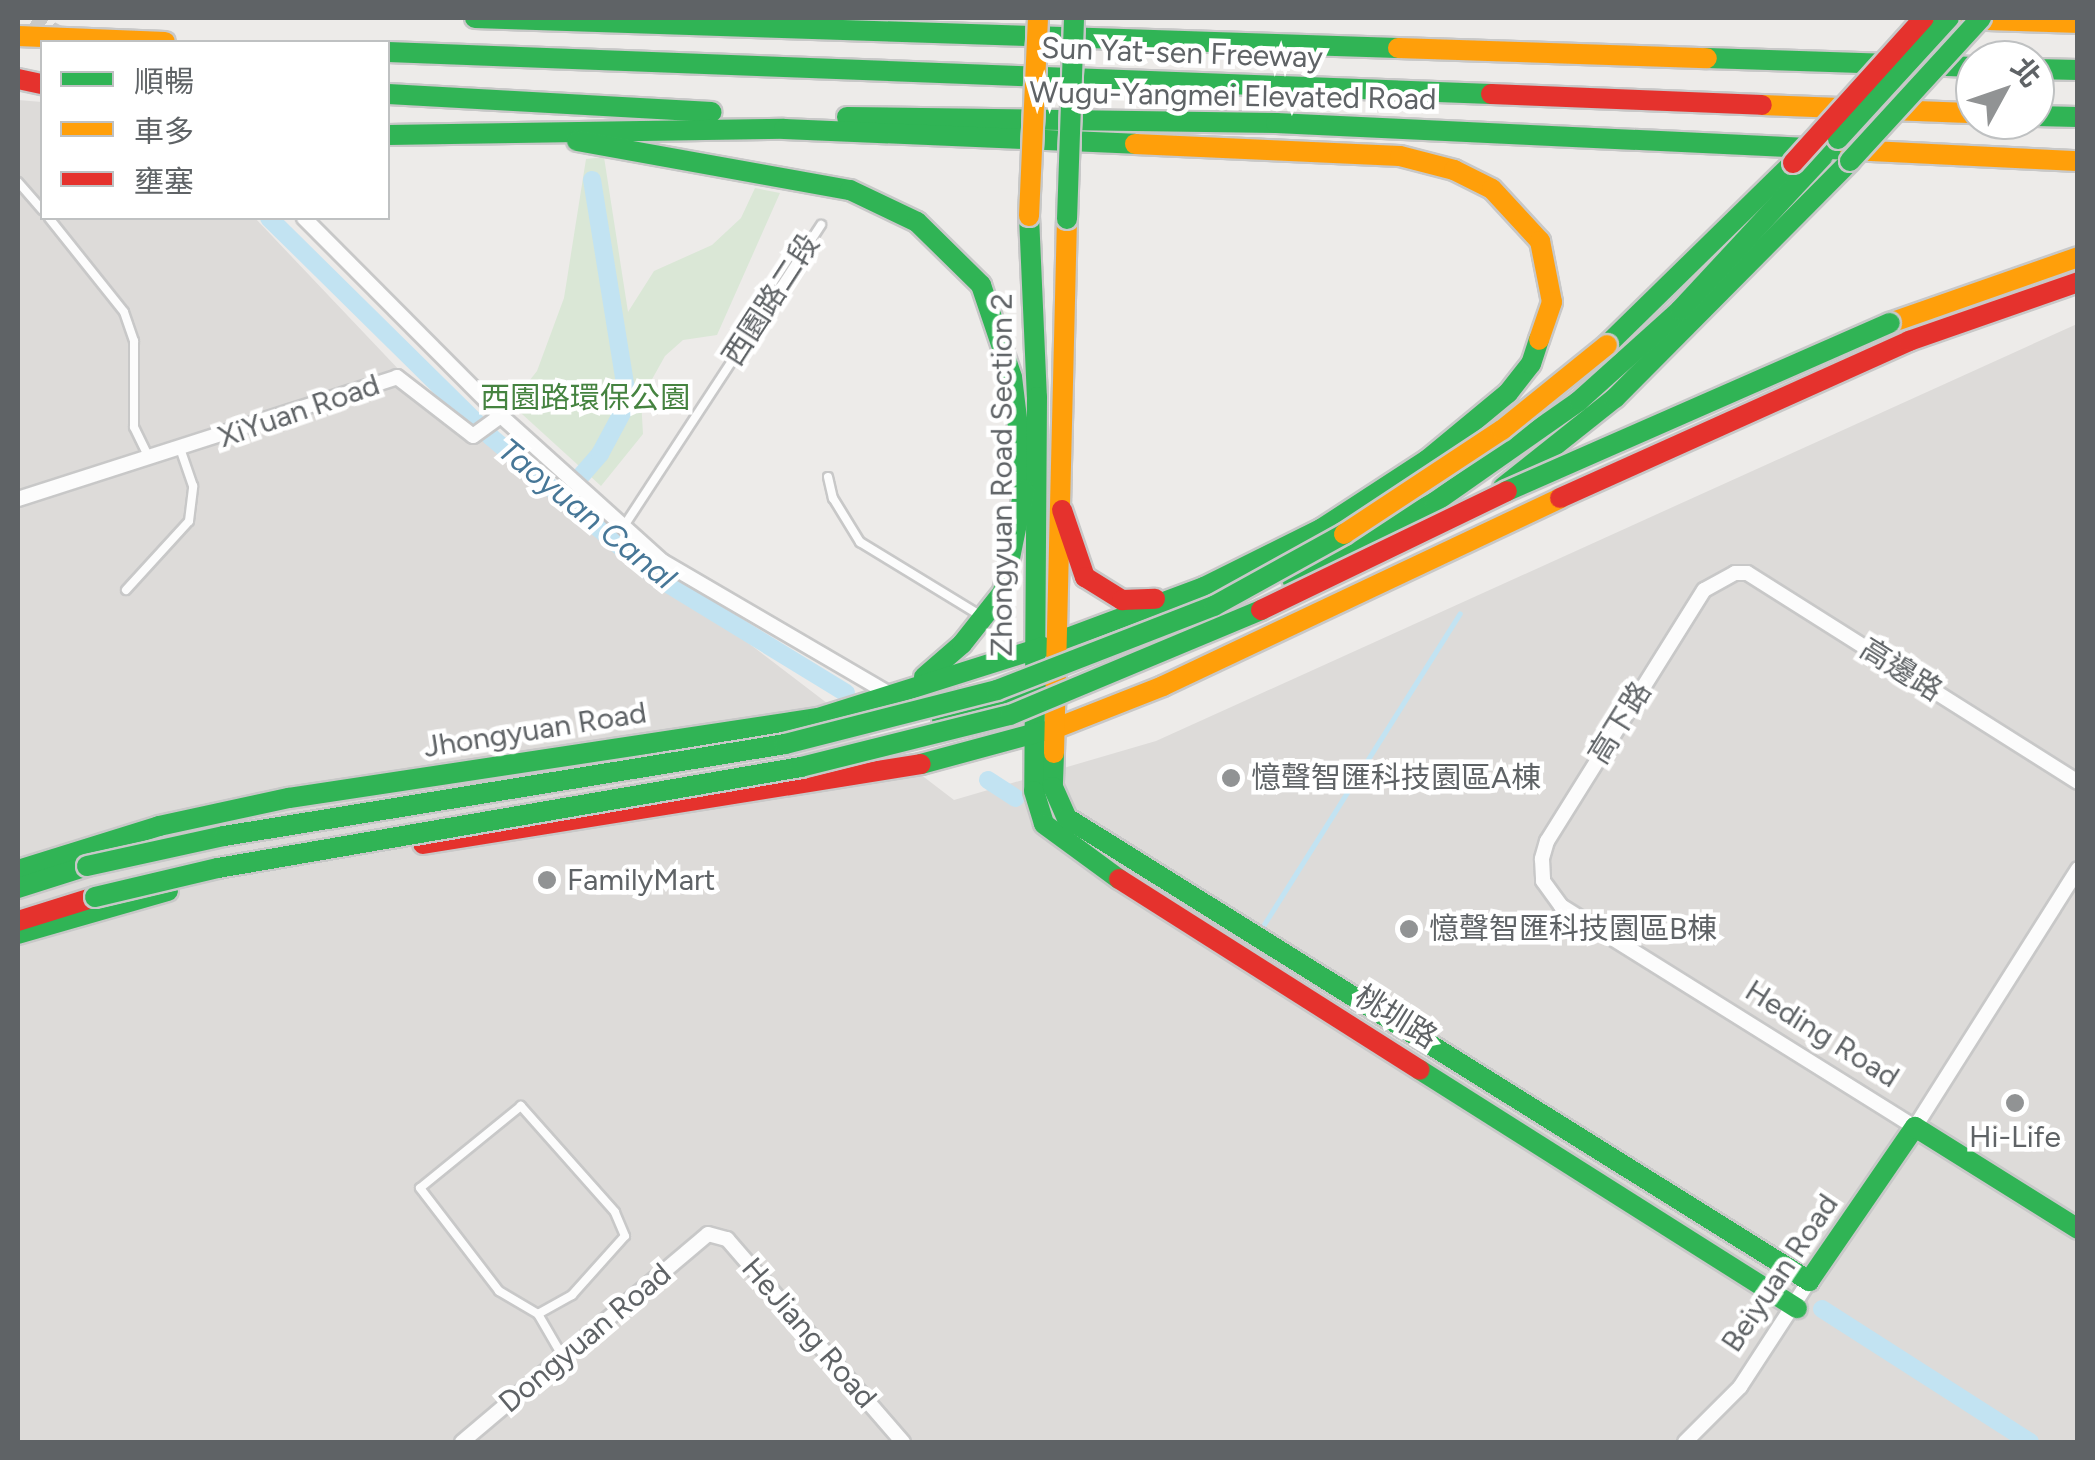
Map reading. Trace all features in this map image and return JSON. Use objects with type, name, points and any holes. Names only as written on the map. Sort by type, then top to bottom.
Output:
[{"type":"main road","name":"Sun Yat-sen Freeway","points":[[475,18],[1955,66]]},
{"type":"main road","name":"Zhongyuan Road Section 2","points":[[1034,734],[1037,435],[1029,216],[1038,18]]},
{"type":"main road","name":"Zhongyuan Road Section 2","points":[[1059,726],[1074,18]]},
{"type":"main road","points":[[18,888],[87,866],[224,836],[785,744],[997,690],[1214,606],[1304,560],[1502,430],[1607,345],[1793,163],[1926,18],[2078,22]]},
{"type":"main road","points":[[708,800],[883,737],[1060,686],[1302,574],[1498,462],[1579,401],[1680,310],[1949,18]]},
{"type":"main road","points":[[1350,592],[1447,528],[1615,398],[1850,162],[1981,18]]},
{"type":"main road","points":[[18,36],[116,40]]},
{"type":"main road","name":"Sun Yat-sen Freeway","points":[[390,52],[1955,113]]},
{"type":"main road","name":"Wugu-Yangmei Elevated Road","points":[[390,94],[935,120],[1276,123],[2078,161]]},
{"type":"main road","points":[[390,135],[784,129],[1400,156],[1454,170],[1492,189],[1540,241],[1550,272],[1546,331],[1531,364],[1482,417],[1321,530]]},
{"type":"main road","points":[[518,132],[737,165],[850,190],[917,222],[981,286],[1012,377],[1025,484]]},
{"type":"main road","points":[[18,922],[95,897],[370,840],[802,767],[1010,714],[1240,620],[1438,521],[1890,323],[2078,257]]},
{"type":"main road","points":[[18,934],[172,890],[328,858],[906,768],[1034,734],[1162,686],[1350,592],[1909,341],[2078,282]]},
{"type":"main road","points":[[918,682],[984,618],[1003,592],[1037,435]]},
{"type":"main road","points":[[1062,510],[1074,558],[1098,589],[1122,600],[1151,600],[1204,587],[1321,530],[1498,462]]},
{"type":"main road","name":"Jhongyuan Road","points":[[18,870],[159,826],[288,798],[818,718],[918,682],[1033,650],[1204,587]]},
{"type":"main road","name":"桃圳路","points":[[1059,726],[1053,787],[1067,818],[1809,1281]]},
{"type":"main road","name":"桃圳路","points":[[1034,734],[1038,809],[1065,846],[1796,1308]]},
{"type":"main road","name":"Beiyuan Road","points":[[1809,1281],[1915,1127]]},
{"type":"main road","name":"Heding Road","points":[[1915,1127],[2078,1229]]},
{"type":"street","points":[[306,220],[502,416],[662,560],[890,694]]},
{"type":"street","name":"XiYuan Road","points":[[18,499],[148,456],[182,452],[396,377],[473,436],[502,416]]},
{"type":"street","name":"高邊路","points":[[1722,576],[1747,573],[2078,782]]},
{"type":"street","name":"高下路","points":[[1543,881],[1547,841],[1704,590],[1722,576]]},
{"type":"street","points":[[1915,1127],[2078,868]]},
{"type":"street","name":"Heding Road","points":[[1543,881],[1578,917],[1915,1127]]},
{"type":"street","name":"Dongyuan Road","points":[[462,1442],[708,1234]]},
{"type":"street","name":"HeJiang Road","points":[[708,1234],[727,1239],[903,1442]]},
{"type":"street","name":"Beiyuan Road","points":[[1685,1442],[1740,1387],[1796,1308],[1809,1281]]},
{"type":"lane","points":[[18,182],[40,208]]},
{"type":"lane","points":[[51,220],[124,312],[134,342],[134,427],[148,456]]},
{"type":"lane","name":"西園路二段","points":[[623,527],[821,224]]},
{"type":"lane","points":[[126,590],[189,520],[193,486],[182,452]]},
{"type":"lane","points":[[828,477],[832,498],[860,542],[984,618]]},
{"type":"lane","points":[[538,1314],[572,1295],[625,1236],[615,1212],[521,1106],[420,1188],[499,1290],[538,1314],[563,1357]]},
{"type":"shaded area","points":[[18,100],[40,102],[40,220],[257,220],[421,393],[954,800],[1156,741],[2077,324],[2077,1442],[18,1442]]},
{"type":"green space","name":"西園路環保公園","points":[[604,157],[628,312],[654,271],[712,245],[741,218],[755,188],[780,193],[717,335],[683,340],[665,356],[641,399],[643,434],[601,486],[511,404],[537,371],[564,298],[586,159]]},
{"type":"waterway","points":[[566,493],[600,454],[628,402],[592,180]]},
{"type":"waterway","name":"Taoyuan Canal","points":[[271,220],[491,437],[655,576],[846,693]]},
{"type":"waterway","points":[[1261,929],[1460,613]]},
{"type":"waterway","name":"Taoyuan Canal","points":[[988,780],[1016,798]]},
{"type":"waterway","name":"Taoyuan Canal","points":[[1822,1309],[2030,1442]]},
{"type":"tunnel","points":[[33,18],[58,32]]},
{"type":"traffic: fast","points":[[475,18],[1398,48]]},
{"type":"traffic: fast","points":[[1067,219],[1074,18]]},
{"type":"traffic: fast","points":[[1838,139],[1949,18]]},
{"type":"traffic: fast","points":[[1850,161],[1981,18]]},
{"type":"traffic: fast","points":[[390,52],[1491,94]]},
{"type":"traffic: fast","points":[[1707,58],[1955,66]]},
{"type":"traffic: fast","points":[[2055,69],[2078,70]]},
{"type":"traffic: fast","points":[[390,94],[712,112]]},
{"type":"traffic: fast","points":[[2055,116],[2078,117]]},
{"type":"traffic: fast","points":[[847,117],[1276,123],[1850,150]]},
{"type":"traffic: fast","points":[[390,135],[784,129],[1135,144]]},
{"type":"traffic: fast","points":[[577,141],[850,190],[917,222],[981,285],[1012,377],[1025,485]]},
{"type":"traffic: fast","points":[[1292,579],[1435,502],[1579,401],[1680,310],[1823,156]]},
{"type":"traffic: fast","points":[[1503,487],[1615,398],[1850,161]]},
{"type":"traffic: fast","points":[[1607,345],[1793,163]]},
{"type":"traffic: fast","points":[[1029,216],[1037,397],[1034,791],[1044,824],[1119,879]]},
{"type":"traffic: fast","points":[[1507,491],[1890,323]]},
{"type":"traffic: fast","points":[[1059,641],[1204,587],[1321,529],[1427,460],[1508,393],[1531,364],[1539,340]]},
{"type":"traffic: fast","points":[[924,677],[962,644],[1003,592],[1024,490]]},
{"type":"traffic: fast","points":[[87,866],[224,836],[785,744],[997,690],[1214,606],[1344,534]]},
{"type":"traffic: fast","points":[[95,897],[218,868],[801,767],[1010,715],[1261,610]]},
{"type":"traffic: fast","points":[[18,870],[159,826],[289,798],[818,718],[1043,647]]},
{"type":"traffic: fast","points":[[942,720],[1043,690]]},
{"type":"traffic: fast","points":[[921,764],[1043,731]]},
{"type":"traffic: fast","points":[[1054,753],[1053,787],[1067,818],[1809,1281],[1915,1127],[2078,1229]]},
{"type":"traffic: fast","points":[[18,888],[87,866]]},
{"type":"traffic: fast","points":[[18,934],[168,891]]},
{"type":"traffic: fast","points":[[1420,1070],[1797,1308]]},
{"type":"traffic: slow","points":[[1029,216],[1038,18]]},
{"type":"traffic: slow","points":[[1928,18],[2078,23]]},
{"type":"traffic: slow","points":[[18,36],[116,40]]},
{"type":"traffic: slow","points":[[1398,48],[1707,58]]},
{"type":"traffic: slow","points":[[1762,105],[1955,112]]},
{"type":"traffic: slow","points":[[1135,144],[1400,156],[1454,170],[1492,189],[1540,241],[1552,302],[1539,340]]},
{"type":"traffic: slow","points":[[1850,150],[2078,161]]},
{"type":"traffic: slow","points":[[1054,753],[1067,219]]},
{"type":"traffic: slow","points":[[1890,323],[2078,257]]},
{"type":"traffic: slow","points":[[1344,534],[1502,430],[1607,345]]},
{"type":"traffic: slow","points":[[1059,727],[1163,686],[1560,498]]},
{"type":"traffic: jam","points":[[1793,163],[1924,18]]},
{"type":"traffic: jam","points":[[18,79],[40,84]]},
{"type":"traffic: jam","points":[[1491,94],[1762,105]]},
{"type":"traffic: jam","points":[[1560,498],[1909,341],[2078,282]]},
{"type":"traffic: jam","points":[[1261,610],[1507,491]]},
{"type":"traffic: jam","points":[[1062,510],[1085,577],[1122,600],[1155,599]]},
{"type":"traffic: jam","points":[[423,844],[921,764]]},
{"type":"traffic: jam","points":[[1119,879],[1420,1070]]},
{"type":"traffic: jam","points":[[18,921],[95,897]]},
{"type":"place","name":"憶聲智匯科技園區A棟","points":[[1231,778]]},
{"type":"place","name":"FamilyMart","points":[[547,880]]},
{"type":"place","name":"憶聲智匯科技園區B棟","points":[[1409,929]]},
{"type":"place","name":"Hi-Life","points":[[2015,1103]]}]
